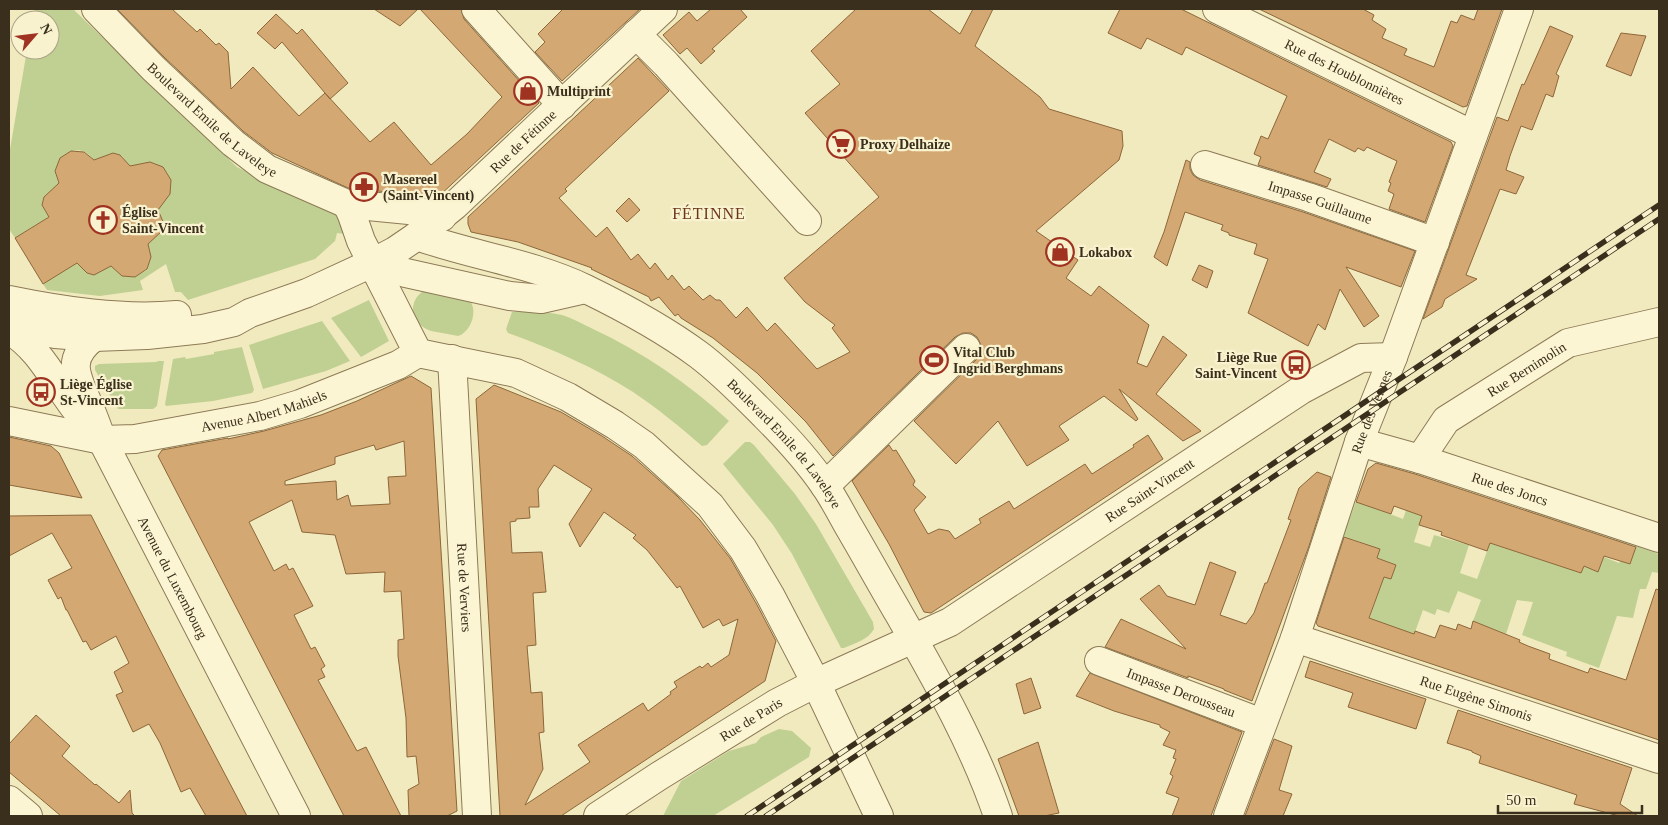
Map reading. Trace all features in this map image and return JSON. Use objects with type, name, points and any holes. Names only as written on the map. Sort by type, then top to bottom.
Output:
[{"type":"street","name":"Boulevard Emile de Laveleye","points":[[96,9],[153,68],[248,156],[267,169],[346,204],[409,210],[442,216]]},
{"type":"street","name":"Rue de Fétinne","points":[[476,9],[562,105]]},
{"type":"street","name":"Rue de Fétinne","points":[[417,236],[442,216],[663,9]]},
{"type":"street","name":"Rue des Houblonnières","points":[[1216,9],[1473,135]]},
{"type":"street","name":"Rue des Vennes","points":[[1228,816],[1295,638],[1359,442],[1393,357],[1519,9]]},
{"type":"street","points":[[636,34],[666,64],[807,221]]},
{"type":"street","name":"Impasse Guillaume","points":[[1205,165],[1308,197],[1435,242]]},
{"type":"street","points":[[346,204],[372,263],[418,353],[516,373],[568,396],[644,445],[710,505],[743,548],[770,595],[816,683],[879,816]]},
{"type":"street","name":"Boulevard Emile de Laveleye","points":[[417,236],[551,274],[632,312],[700,355],[792,444],[825,486],[913,639],[981,770],[997,816]]},
{"type":"street","points":[[9,328],[55,334],[94,336],[147,335],[203,329],[234,322],[250,313],[307,293],[372,263],[395,251],[417,236]]},
{"type":"street","points":[[395,309],[406,291],[440,257],[458,249]]},
{"type":"street","points":[[372,263],[510,296],[541,299],[585,289]]},
{"type":"street","points":[[9,300],[105,315],[163,316],[231,310],[250,313]]},
{"type":"street","name":"Rue Bernimolin","points":[[1420,459],[1446,420],[1568,342],[1659,322]]},
{"type":"street","points":[[9,328],[40,359],[74,407],[102,440]]},
{"type":"street","name":"Avenue du Luxembourg","points":[[94,336],[77,355],[75,371],[102,440],[296,816]]},
{"type":"street","points":[[825,486],[966,348]]},
{"type":"street","name":"Avenue Albert Mahiels","points":[[9,422],[102,440],[135,439],[260,416],[300,404],[359,382],[402,363],[418,353]]},
{"type":"street","name":"Rue Saint-Vincent","points":[[913,639],[950,622],[1301,390],[1361,358],[1393,357]]},
{"type":"street","name":"Rue de Verviers","points":[[452,360],[477,816]]},
{"type":"street","name":"Rue des Joncs","points":[[1359,442],[1420,459],[1659,538]]},
{"type":"street","name":"Rue Eugène Simonis","points":[[1295,638],[1659,759]]},
{"type":"street","name":"Rue de Paris","points":[[598,816],[777,703],[913,639]]},
{"type":"street","name":"Impasse Derousseau","points":[[1099,662],[1262,723]]},
{"type":"street","points":[[9,800],[28,816]]},
{"type":"green space","points":[[73,9],[237,167],[290,193],[335,206],[345,234],[337,233],[335,241],[315,259],[188,300],[181,292],[175,292],[166,264],[140,281],[143,290],[100,296],[47,290],[43,284],[81,260],[82,268],[87,273],[93,275],[110,264],[122,276],[135,277],[147,270],[151,257],[148,236],[160,233],[163,228],[161,217],[154,214],[154,210],[164,201],[170,191],[170,182],[167,173],[161,167],[152,163],[141,164],[129,169],[126,167],[125,160],[119,154],[110,154],[94,160],[85,152],[75,150],[66,154],[55,171],[60,187],[57,191],[45,196],[42,205],[46,212],[52,215],[15,238],[9,229],[9,155],[25,60],[60,60],[60,10],[35,10]]},
{"type":"green space","points":[[426,289],[470,301],[473,310],[472,321],[463,334],[458,336],[431,331],[419,323],[415,318],[413,306],[415,300]]},
{"type":"green space","points":[[369,300],[389,341],[361,357],[331,318]]},
{"type":"green space","points":[[512,312],[543,312],[562,315],[612,338],[647,358],[682,382],[729,421],[707,445],[702,446],[660,411],[603,374],[541,345],[508,333],[506,329]]},
{"type":"green space","points":[[322,321],[350,361],[326,371],[263,389],[249,345]]},
{"type":"green space","points":[[242,347],[254,390],[252,393],[213,401],[166,406],[173,359],[185,357],[186,359]]},
{"type":"green space","points":[[164,361],[157,406],[153,409],[118,409],[95,370],[95,366],[99,364]]},
{"type":"green space","points":[[745,442],[750,442],[754,445],[795,494],[816,524],[873,622],[874,629],[865,639],[841,648],[792,554],[773,525],[723,464]]},
{"type":"green space","points":[[1356,501],[1403,519],[1409,502],[1425,507],[1414,542],[1430,547],[1434,535],[1469,545],[1460,573],[1477,579],[1490,543],[1581,573],[1584,566],[1598,571],[1604,557],[1619,563],[1620,561],[1630,564],[1636,546],[1659,554],[1659,573],[1652,572],[1646,589],[1640,589],[1633,618],[1617,616],[1599,668],[1566,656],[1567,652],[1522,635],[1533,602],[1517,600],[1506,634],[1473,621],[1481,600],[1458,591],[1449,613],[1437,609],[1435,615],[1423,610],[1414,635],[1369,620],[1384,576],[1391,579],[1396,565],[1377,558],[1380,549],[1343,536]]},
{"type":"green space","points":[[779,729],[792,731],[811,748],[809,757],[713,816],[663,816],[681,781],[729,751],[756,743],[761,737]]},
{"type":"building","points":[[117,9],[172,9],[197,32],[200,29],[216,45],[219,43],[228,52],[231,89],[253,67],[299,116],[325,93],[370,142],[394,122],[431,165],[467,134],[502,97],[420,9],[461,9],[464,19],[539,103],[438,197],[348,188],[272,153],[243,131],[164,57]]},
{"type":"building","points":[[374,9],[418,9],[400,26]]},
{"type":"building","points":[[563,9],[640,9],[562,81],[535,52],[545,42],[538,34]]},
{"type":"building","points":[[711,9],[740,9],[747,17],[712,49],[715,51],[701,64],[687,48],[680,54],[663,35],[689,12],[697,21]]},
{"type":"building","points":[[856,9],[928,9],[960,34],[973,9],[993,9],[975,46],[1040,97],[1049,109],[1122,131],[1123,146],[1119,160],[1036,231],[1078,260],[1066,278],[1091,296],[1099,286],[1149,325],[1137,363],[1147,367],[1163,336],[1187,355],[1156,394],[1201,431],[1183,441],[1119,389],[1138,419],[1136,421],[1104,396],[1059,426],[1069,440],[1027,466],[998,421],[956,464],[914,421],[981,353],[981,345],[977,337],[971,333],[963,333],[955,337],[833,456],[806,422],[757,373],[713,338],[681,318],[678,314],[675,316],[659,297],[651,301],[649,297],[592,268],[518,242],[471,232],[468,217],[638,58],[669,91],[565,189],[567,191],[559,198],[596,237],[607,227],[631,260],[638,254],[650,269],[655,263],[668,280],[672,275],[684,290],[689,286],[703,300],[710,295],[716,300],[720,300],[736,318],[747,307],[767,331],[775,323],[817,369],[850,352],[832,328],[835,325],[805,302],[784,278],[879,197],[805,113],[840,84],[811,51]]},
{"type":"building","points":[[1120,9],[1181,9],[1451,142],[1453,146],[1425,222],[1389,209],[1394,194],[1388,191],[1391,183],[1389,182],[1397,161],[1367,147],[1364,151],[1358,148],[1355,152],[1329,139],[1314,172],[1331,179],[1327,187],[1258,165],[1261,157],[1254,154],[1261,136],[1268,139],[1287,96],[1186,47],[1182,55],[1147,38],[1141,49],[1108,33]]},
{"type":"building","points":[[1259,9],[1363,9],[1374,15],[1372,20],[1386,29],[1382,38],[1407,49],[1404,55],[1434,67],[1451,21],[1457,23],[1461,15],[1474,20],[1478,9],[1502,9],[1467,106],[1463,107]]},
{"type":"building","points":[[276,14],[297,34],[302,29],[348,83],[330,99],[282,42],[275,49],[257,33]]},
{"type":"building","points":[[1550,26],[1573,36],[1556,74],[1559,76],[1553,97],[1546,94],[1532,130],[1521,126],[1510,156],[1506,170],[1524,177],[1516,194],[1500,189],[1466,275],[1477,279],[1445,299],[1442,307],[1423,319],[1497,117],[1508,121],[1522,84],[1524,85]]},
{"type":"building","points":[[1621,33],[1646,36],[1631,76],[1606,66]]},
{"type":"building","name":"Église Saint-Vincent","points":[[71,151],[84,152],[94,160],[113,153],[120,155],[130,166],[150,162],[163,167],[171,180],[170,194],[158,210],[164,224],[162,231],[148,244],[151,257],[147,269],[135,277],[122,276],[111,266],[94,275],[87,273],[77,263],[43,284],[15,238],[49,217],[42,205],[44,197],[59,183],[55,171],[60,158]]},
{"type":"building","points":[[1186,160],[1190,162],[1190,169],[1193,175],[1200,180],[1303,212],[1415,251],[1401,287],[1346,267],[1379,316],[1364,327],[1340,289],[1325,330],[1318,324],[1308,346],[1248,313],[1268,259],[1254,254],[1257,244],[1229,235],[1229,233],[1221,230],[1223,225],[1185,212],[1167,266],[1154,257],[1164,232]]},
{"type":"building","points":[[629,198],[640,210],[627,222],[616,211]]},
{"type":"building","points":[[1199,265],[1213,271],[1207,288],[1192,280]]},
{"type":"building","points":[[411,376],[431,388],[457,811],[447,816],[409,816],[408,790],[419,784],[416,756],[407,757],[406,718],[398,656],[398,640],[404,639],[401,591],[384,592],[385,572],[346,574],[335,535],[302,532],[292,500],[249,522],[274,571],[286,564],[289,570],[293,568],[313,606],[294,615],[311,649],[315,647],[325,666],[321,669],[325,677],[318,680],[357,751],[366,747],[401,816],[344,816],[158,456],[162,450],[264,431],[321,415]],"holes":[[[404,441],[406,476],[388,477],[390,504],[351,506],[348,495],[337,500],[336,481],[285,485],[285,481],[335,464],[335,457],[374,445],[376,450]]]},
{"type":"building","points":[[494,385],[561,412],[632,456],[677,496],[700,520],[730,558],[776,641],[765,681],[561,816],[500,816],[476,399]],"holes":[[[554,465],[592,489],[569,524],[580,547],[604,512],[636,535],[633,538],[647,550],[677,588],[680,586],[703,628],[719,619],[723,626],[738,619],[729,655],[711,667],[708,663],[702,668],[700,666],[674,682],[677,687],[670,692],[671,694],[648,711],[643,703],[578,745],[590,762],[525,805],[543,769],[539,733],[544,732],[542,692],[531,693],[527,646],[536,645],[533,593],[546,592],[542,552],[512,553],[510,522],[516,521],[516,519],[530,518],[529,507],[539,507],[538,489]]]},
{"type":"building","points":[[1148,435],[1163,459],[931,613],[924,612],[889,544],[852,481],[889,445],[893,451],[896,450],[915,481],[913,485],[926,497],[914,510],[928,534],[939,529],[949,531],[955,539],[981,523],[979,519],[1009,501],[1014,509],[1085,464],[1092,474],[1134,447],[1133,445]]},
{"type":"building","points":[[9,437],[51,446],[59,453],[82,498],[9,485]]},
{"type":"building","points":[[1376,463],[1415,474],[1636,547],[1630,564],[1604,556],[1598,572],[1584,566],[1581,573],[1490,543],[1487,551],[1441,535],[1442,532],[1419,525],[1422,516],[1394,506],[1391,514],[1356,502],[1368,469]]},
{"type":"building","points":[[1317,472],[1331,477],[1309,546],[1252,701],[1224,689],[1188,676],[1188,678],[1105,647],[1121,619],[1186,649],[1140,599],[1159,585],[1167,596],[1195,605],[1210,562],[1236,572],[1220,615],[1246,624],[1254,613],[1265,583],[1267,583],[1291,520],[1288,519],[1299,488]]},
{"type":"building","points":[[91,515],[247,816],[206,816],[190,788],[181,792],[160,743],[149,724],[133,732],[116,695],[123,692],[114,672],[129,663],[116,636],[91,650],[86,641],[83,642],[61,597],[58,599],[48,580],[72,568],[52,533],[9,556],[9,516]]},
{"type":"building","points":[[1344,537],[1380,549],[1377,558],[1396,565],[1391,579],[1384,577],[1369,618],[1414,634],[1415,631],[1435,638],[1440,625],[1456,630],[1458,624],[1471,629],[1473,621],[1550,654],[1549,659],[1588,673],[1590,668],[1626,680],[1656,589],[1659,590],[1659,740],[1318,626],[1316,623]]},
{"type":"building","points":[[1310,661],[1426,699],[1416,729],[1348,707],[1353,693],[1305,677]]},
{"type":"building","points":[[1090,673],[1242,732],[1211,816],[1172,816],[1179,798],[1166,793],[1173,776],[1170,774],[1176,759],[1173,758],[1176,750],[1163,745],[1170,732],[1160,727],[1160,725],[1114,711],[1076,696]]},
{"type":"building","points":[[1031,678],[1041,708],[1024,714],[1016,684]]},
{"type":"building","points":[[1458,710],[1632,768],[1620,804],[1638,816],[1619,816],[1574,804],[1577,795],[1479,763],[1481,756],[1447,743]]},
{"type":"building","points":[[36,715],[70,746],[62,756],[95,785],[119,803],[130,790],[132,813],[135,816],[61,816],[9,772],[9,744]]},
{"type":"building","points":[[1274,739],[1292,746],[1279,790],[1292,794],[1283,816],[1245,816]]},
{"type":"building","points":[[1038,742],[1059,813],[1044,816],[1019,816],[998,759]]},
{"type":"railway","points":[[747,816],[1659,205]]},
{"type":"railway","points":[[766,816],[1659,219]]},
{"type":"place","name":"Multiprint","points":[[528,91]]},
{"type":"place","name":"Proxy Delhaize","points":[[841,144]]},
{"type":"place","name":"Masereel (Saint-Vincent)","points":[[364,187]]},
{"type":"place","name":"Église Saint-Vincent","points":[[103,220]]},
{"type":"place","name":"Lokabox","points":[[1060,252]]},
{"type":"place","name":"Vital Club Ingrid Berghmans","points":[[934,360]]},
{"type":"place","name":"Liège Rue Saint-Vincent","points":[[1296,365]]},
{"type":"place","name":"Liège Église St-Vincent","points":[[41,392]]},
{"type":"district","name":"FÉTINNE","points":[[709,213]]}]
